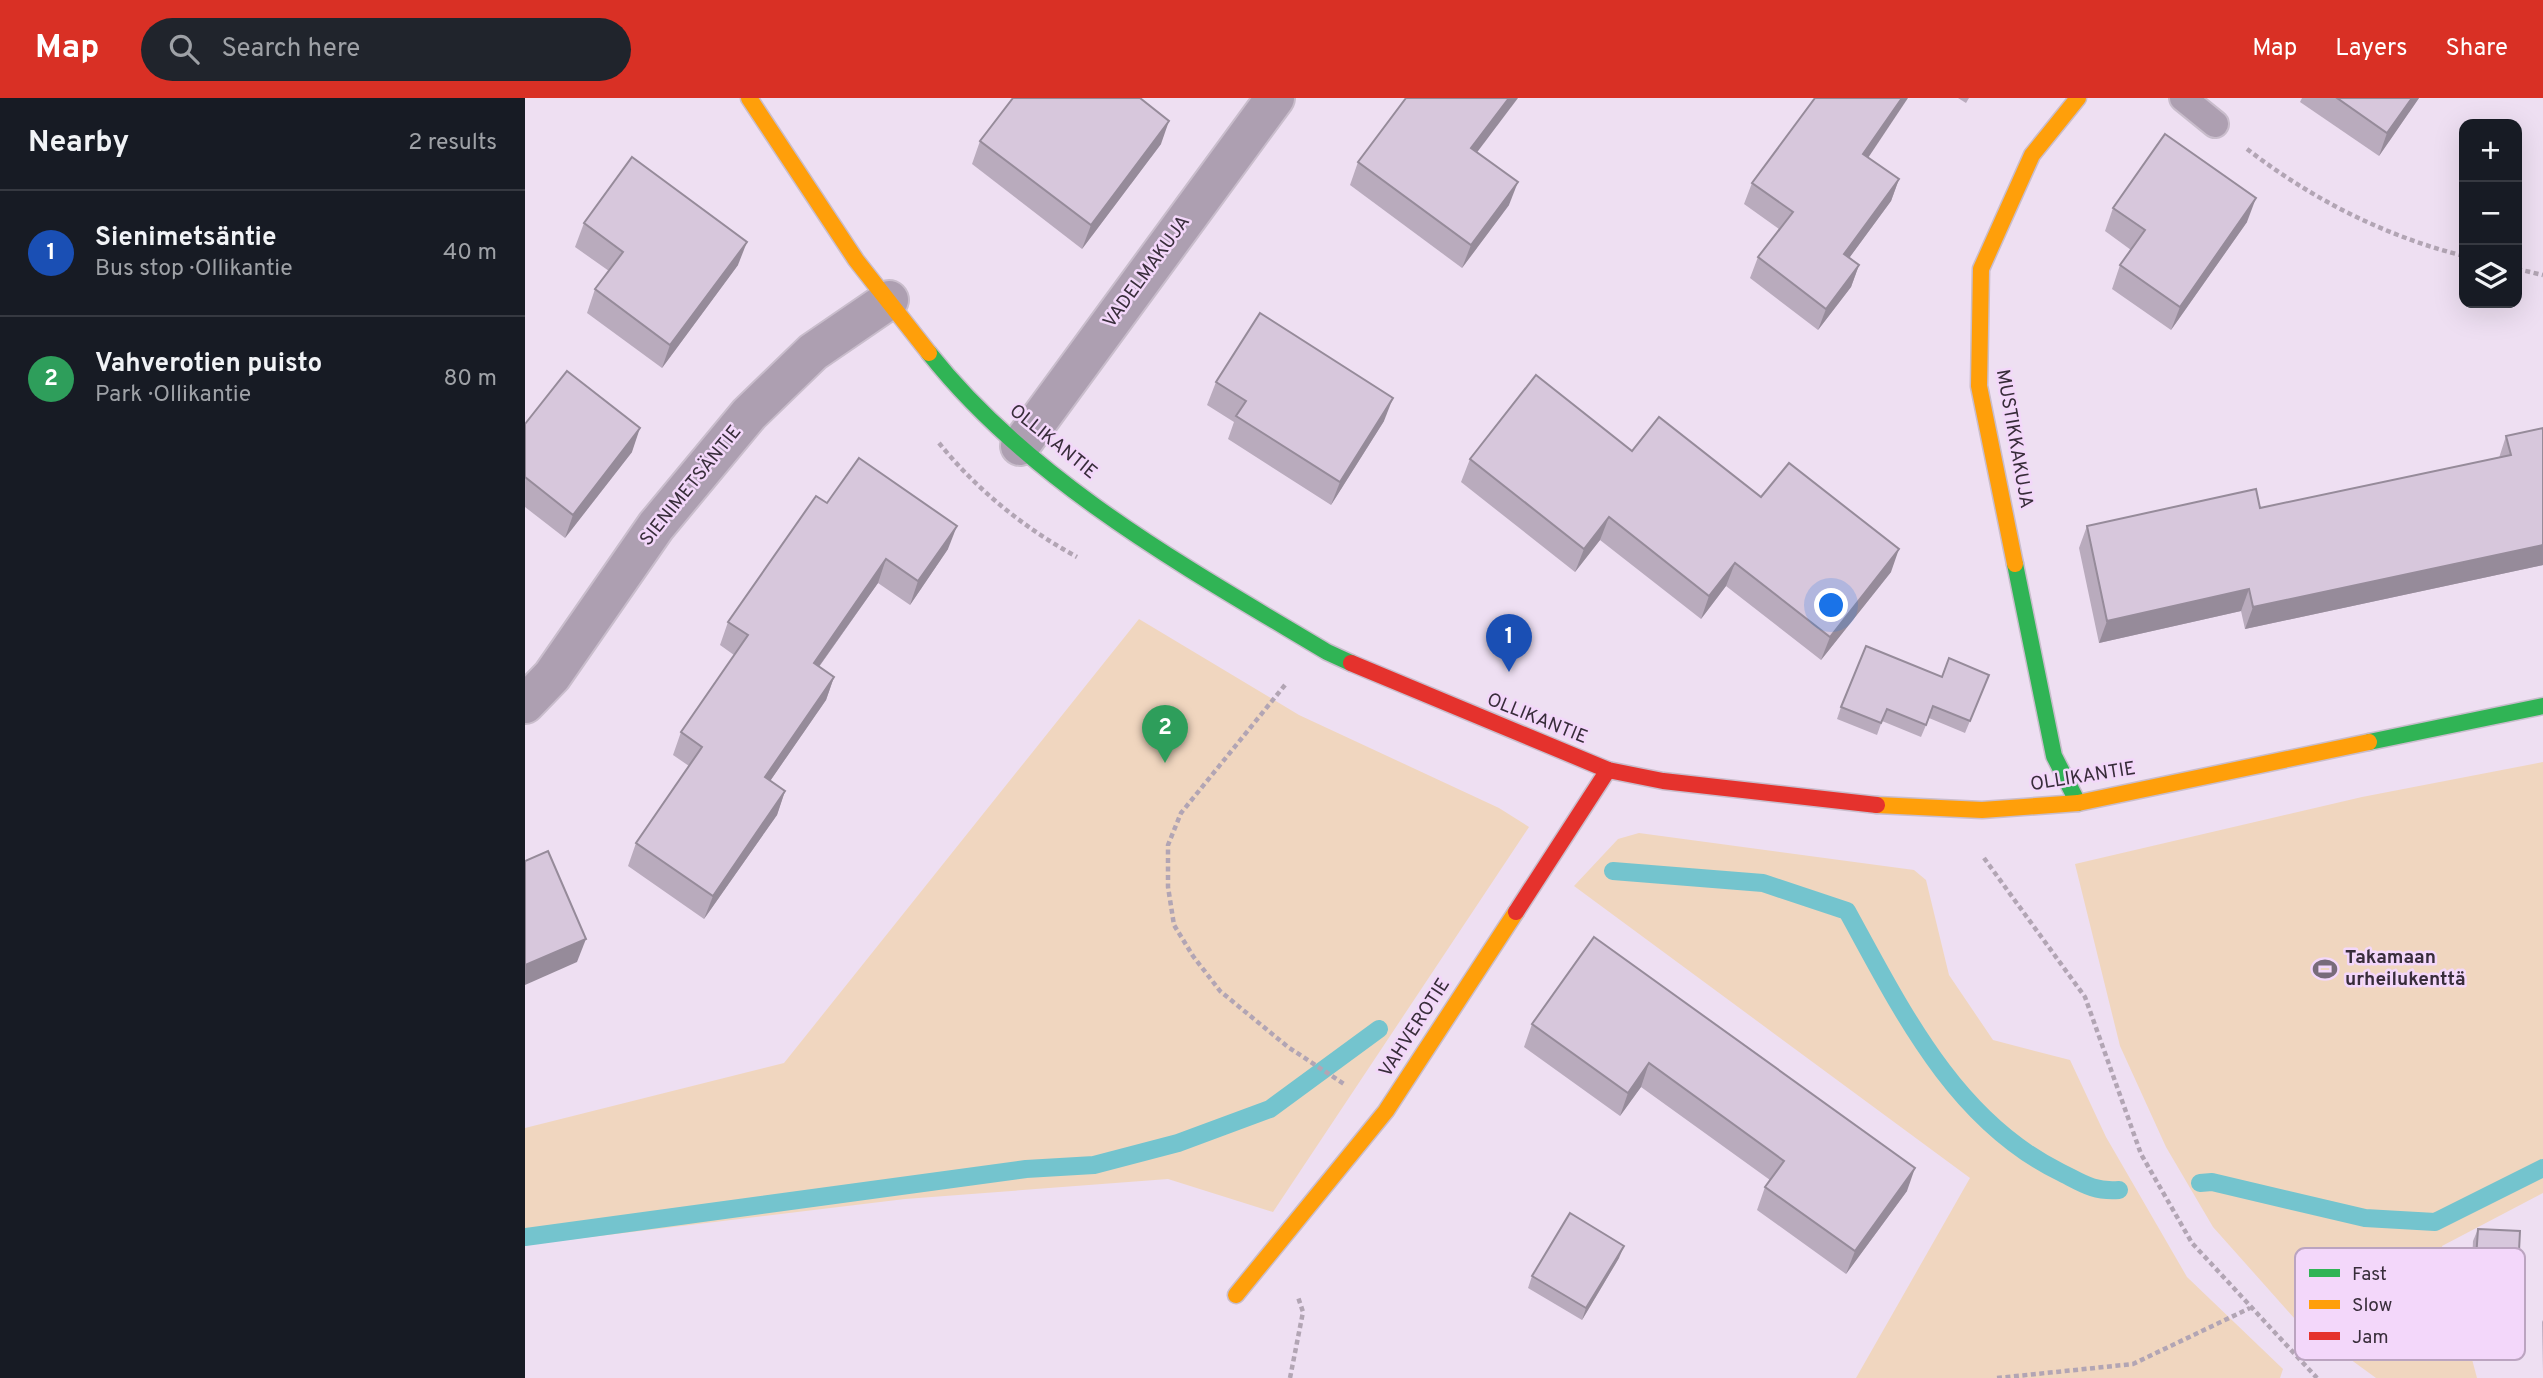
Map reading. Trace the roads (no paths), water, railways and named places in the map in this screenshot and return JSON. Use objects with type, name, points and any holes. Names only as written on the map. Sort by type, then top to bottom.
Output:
[{"type":"street","name":"OLLIKANTIE","points":[[749,98],[856,260],[958,389],[1020,446],[1148,544],[1327,652],[1485,721],[1608,770],[1663,781],[1841,803],[1982,810],[2078,803],[2543,706]]},
{"type":"street","name":"VADELMAKUJA","points":[[1020,446],[1275,98]]},
{"type":"street","name":"MUSTIKKAKUJA","points":[[2078,98],[2032,155],[1981,270],[1979,386],[2054,756],[2078,803]]},
{"type":"street","name":"SIENIMETSÄNTIE","points":[[525,704],[552,676],[656,526],[749,414],[814,352],[889,300]]},
{"type":"street","name":"VAHVEROTIE","points":[[1236,1294],[1386,1111],[1608,770]]},
{"type":"lane","points":[[2183,98],[2215,124]]},
{"type":"waterway","points":[[1613,871],[1763,883],[1847,911],[1888,986],[1934,1059],[1960,1092],[1990,1123],[2023,1150],[2075,1180],[2095,1188],[2119,1190]]},
{"type":"waterway","points":[[525,1237],[1026,1169],[1094,1165],[1178,1143],[1270,1109],[1379,1029]]},
{"type":"waterway","points":[[2200,1183],[2212,1182],[2365,1218],[2435,1222],[2543,1168]]},
{"type":"place","name":"Sienimetsäntie","points":[[1509,672]]},
{"type":"place","name":"Vahverotien puisto","points":[[1165,763]]},
{"type":"place","name":"Takamaan urheilukenttä","points":[[2325,969]]}]
